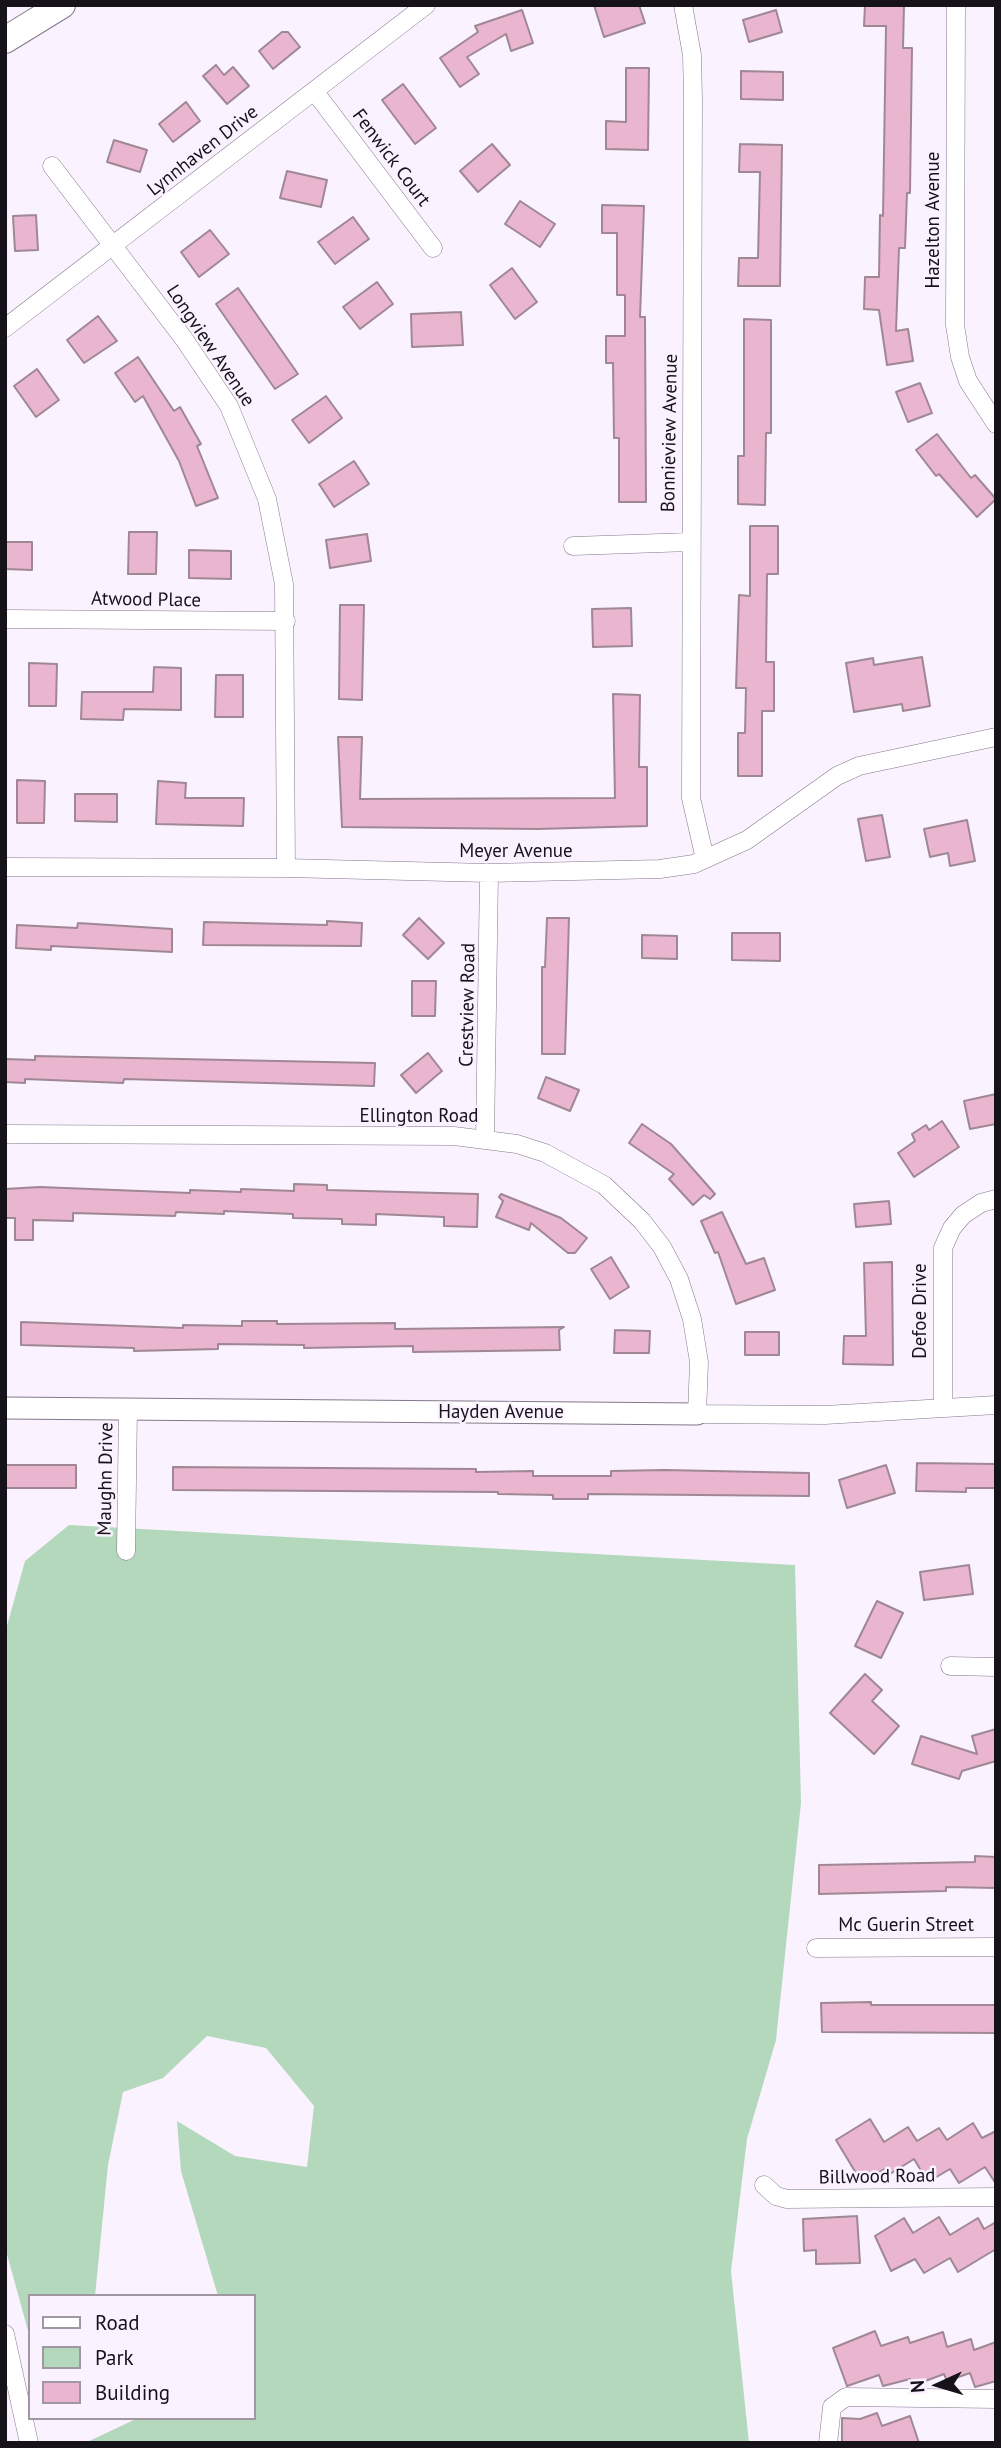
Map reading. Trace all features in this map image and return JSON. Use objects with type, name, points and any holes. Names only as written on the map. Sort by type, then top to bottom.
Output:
[{"type":"main road","points":[[5,40],[62,5]]},
{"type":"street","name":"Lynnhaven Drive","points":[[5,328],[426,5]]},
{"type":"street","name":"Bonnieview Avenue","points":[[683,5],[688,21],[694,98],[691,798],[705,859]]},
{"type":"street","name":"Hazelton Avenue","points":[[956,5],[955,325],[960,358],[968,381],[996,424]]},
{"type":"street","name":"Fenwick Court","points":[[315,92],[433,248]]},
{"type":"street","name":"Longview Avenue","points":[[52,166],[113,245],[229,406],[250,452],[277,538],[286,621],[286,868]]},
{"type":"street","points":[[573,546],[690,542]]},
{"type":"street","name":"Atwood Place","points":[[5,619],[286,621]]},
{"type":"street","name":"Meyer Avenue","points":[[5,867],[286,868],[489,873],[660,869],[705,859],[758,833],[837,776],[859,766],[996,737]]},
{"type":"street","name":"Crestview Road","points":[[485,1138],[489,873]]},
{"type":"street","name":"Ellington Road","points":[[5,1134],[485,1138],[545,1153],[576,1167],[604,1185],[642,1221],[679,1279],[692,1320],[699,1362],[697,1414]]},
{"type":"street","name":"Defoe Drive","points":[[943,1407],[943,1248],[952,1228],[963,1215],[981,1203],[996,1199]]},
{"type":"street","name":"Hayden Avenue","points":[[5,1408],[825,1415],[996,1405]]},
{"type":"street","name":"Maughn Drive","points":[[125,1551],[128,1409]]},
{"type":"street","points":[[950,1666],[996,1667]]},
{"type":"street","name":"Mc Guerin Street","points":[[816,1948],[996,1947]]},
{"type":"street","name":"Billwood Road","points":[[764,2185],[776,2196],[787,2199],[996,2197]]},
{"type":"street","points":[[5,2334],[29,2443]]},
{"type":"street","points":[[828,2443],[832,2407],[846,2397],[996,2399]]},
{"type":"green space","points":[[69,1525],[795,1565],[801,1803],[776,2040],[747,2139],[731,2271],[749,2443],[85,2443],[134,2420],[256,2420],[256,2294],[217,2294],[181,2171],[177,2121],[235,2156],[307,2167],[314,2106],[266,2048],[207,2036],[163,2078],[123,2092],[108,2165],[95,2294],[28,2294],[28,2331],[5,2247],[5,1633],[25,1561]]},
{"type":"building","points":[[594,5],[639,5],[645,23],[604,37]]},
{"type":"building","points":[[865,5],[904,5],[903,48],[912,48],[910,193],[907,193],[905,248],[899,248],[896,331],[908,329],[913,361],[887,365],[879,310],[864,309],[865,277],[879,277],[880,215],[883,216],[886,26],[864,26]]},
{"type":"building","points":[[522,10],[533,43],[511,51],[506,34],[467,57],[479,74],[460,87],[440,58],[478,32],[475,26]]},
{"type":"building","points":[[776,10],[782,32],[749,42],[743,20]]},
{"type":"building","points":[[282,32],[288,32],[300,47],[273,69],[259,51]]},
{"type":"building","points":[[216,65],[224,75],[233,67],[249,86],[227,104],[203,76]]},
{"type":"building","points":[[626,68],[649,68],[648,150],[606,149],[606,121],[626,122]]},
{"type":"building","points":[[741,71],[783,72],[783,100],[741,99]]},
{"type":"building","points":[[403,84],[436,128],[415,144],[382,100]]},
{"type":"building","points":[[186,102],[200,121],[173,142],[159,124]]},
{"type":"building","points":[[114,140],[147,150],[140,172],[107,162]]},
{"type":"building","points":[[492,144],[510,165],[478,192],[460,171]]},
{"type":"building","points":[[740,144],[782,145],[780,286],[738,286],[739,258],[758,258],[760,172],[739,172]]},
{"type":"building","points":[[287,171],[327,180],[321,207],[280,198]]},
{"type":"building","points":[[520,201],[555,224],[540,247],[505,224]]},
{"type":"building","points":[[602,205],[644,206],[640,317],[645,317],[646,502],[619,502],[619,438],[614,438],[613,363],[606,363],[606,336],[625,336],[625,295],[617,295],[617,233],[602,233]]},
{"type":"building","points":[[36,215],[38,250],[15,251],[13,216]]},
{"type":"building","points":[[353,217],[369,239],[335,264],[318,242]]},
{"type":"building","points":[[210,230],[229,254],[199,277],[181,252]]},
{"type":"building","points":[[512,268],[537,302],[515,319],[490,285]]},
{"type":"building","points":[[377,282],[393,304],[360,329],[343,307]]},
{"type":"building","points":[[238,288],[298,374],[275,389],[216,304]]},
{"type":"building","points":[[461,312],[463,345],[412,347],[411,314]]},
{"type":"building","points":[[98,316],[117,341],[84,363],[67,340]]},
{"type":"building","points":[[744,319],[771,320],[771,433],[766,433],[765,505],[738,504],[738,456],[744,456]]},
{"type":"building","points":[[138,357],[174,411],[180,407],[201,444],[197,446],[218,498],[196,506],[179,461],[143,396],[135,402],[115,373]]},
{"type":"building","points":[[37,369],[59,400],[36,417],[14,386]]},
{"type":"building","points":[[920,383],[932,413],[908,422],[896,392]]},
{"type":"building","points":[[326,396],[342,418],[309,443],[292,420]]},
{"type":"building","points":[[937,434],[971,478],[975,475],[996,499],[977,517],[939,474],[936,476],[916,450]]},
{"type":"building","points":[[354,461],[369,484],[334,507],[319,484]]},
{"type":"building","points":[[750,526],[778,526],[778,574],[767,574],[766,662],[774,662],[774,711],[762,711],[762,776],[738,776],[738,733],[745,733],[746,688],[736,688],[739,595],[750,596]]},
{"type":"building","points":[[129,532],[157,532],[156,574],[128,574]]},
{"type":"building","points":[[367,534],[371,561],[330,568],[326,540]]},
{"type":"building","points":[[5,542],[32,542],[32,570],[5,569]]},
{"type":"building","points":[[189,550],[231,551],[231,579],[189,578]]},
{"type":"building","points":[[340,605],[364,605],[362,700],[339,699]]},
{"type":"building","points":[[631,608],[632,646],[593,647],[592,609]]},
{"type":"building","points":[[922,657],[930,706],[903,711],[902,704],[854,712],[846,663],[873,658],[874,665]]},
{"type":"building","points":[[29,663],[57,664],[56,706],[29,706]]},
{"type":"building","points":[[154,667],[181,668],[181,710],[124,709],[123,720],[81,719],[82,692],[153,692]]},
{"type":"building","points":[[216,675],[243,675],[243,717],[215,717]]},
{"type":"building","points":[[613,694],[640,695],[639,767],[647,767],[647,826],[537,829],[342,827],[338,737],[362,737],[360,799],[615,798]]},
{"type":"building","points":[[17,780],[45,781],[44,823],[17,823]]},
{"type":"building","points":[[158,781],[186,783],[185,798],[244,798],[243,826],[156,824]]},
{"type":"building","points":[[75,794],[117,794],[117,822],[75,821]]},
{"type":"building","points":[[882,815],[890,857],[866,861],[858,819]]},
{"type":"building","points":[[967,820],[975,861],[950,866],[948,853],[930,857],[924,829]]},
{"type":"building","points":[[419,918],[444,943],[428,959],[403,935]]},
{"type":"building","points":[[547,918],[569,918],[565,1054],[542,1054],[542,967],[545,967]]},
{"type":"building","points":[[327,921],[362,923],[361,946],[203,945],[204,922],[327,925]]},
{"type":"building","points":[[78,923],[172,929],[172,952],[51,946],[51,950],[16,948],[17,925],[77,928]]},
{"type":"building","points":[[732,933],[780,933],[780,961],[732,960]]},
{"type":"building","points":[[642,935],[677,936],[677,959],[642,958]]},
{"type":"building","points":[[412,981],[436,981],[435,1016],[412,1016]]},
{"type":"building","points":[[428,1053],[442,1071],[416,1093],[401,1075]]},
{"type":"building","points":[[35,1056],[375,1063],[374,1086],[124,1079],[123,1083],[25,1079],[25,1083],[5,1082],[5,1059],[35,1060]]},
{"type":"building","points":[[546,1077],[579,1090],[570,1111],[538,1098]]},
{"type":"building","points":[[996,1094],[996,1124],[970,1129],[964,1101]]},
{"type":"building","points":[[942,1121],[959,1147],[914,1177],[898,1153],[915,1141],[912,1134],[926,1125],[929,1130]]},
{"type":"building","points":[[642,1124],[671,1144],[715,1194],[710,1199],[704,1195],[693,1205],[669,1179],[674,1174],[629,1143]]},
{"type":"building","points":[[294,1184],[327,1185],[327,1190],[478,1194],[477,1227],[444,1226],[444,1217],[376,1214],[376,1225],[342,1224],[342,1219],[293,1218],[293,1214],[224,1211],[224,1214],[176,1212],[175,1216],[73,1213],[73,1221],[33,1220],[33,1240],[15,1240],[15,1218],[5,1218],[5,1189],[40,1187],[190,1193],[190,1190],[241,1192],[241,1189],[294,1191]]},
{"type":"building","points":[[501,1194],[561,1218],[587,1238],[575,1253],[568,1253],[531,1223],[529,1230],[496,1217],[503,1201],[499,1197]]},
{"type":"building","points":[[889,1201],[891,1224],[856,1227],[854,1204]]},
{"type":"building","points":[[722,1212],[746,1264],[764,1258],[775,1290],[736,1304],[718,1252],[715,1253],[701,1221]]},
{"type":"building","points":[[611,1257],[629,1287],[610,1299],[591,1269]]},
{"type":"building","points":[[892,1262],[893,1365],[843,1364],[844,1336],[866,1336],[864,1263]]},
{"type":"building","points":[[242,1321],[277,1321],[277,1324],[395,1323],[395,1329],[564,1327],[559,1330],[560,1350],[413,1352],[413,1346],[304,1348],[304,1345],[218,1344],[218,1349],[134,1351],[134,1348],[21,1345],[21,1322],[183,1328],[183,1325],[242,1326]]},
{"type":"building","points":[[615,1330],[650,1331],[649,1353],[614,1353]]},
{"type":"building","points":[[745,1332],[779,1332],[779,1355],[745,1355]]},
{"type":"building","points":[[917,1463],[996,1464],[996,1488],[966,1488],[966,1492],[916,1491]]},
{"type":"building","points":[[5,1465],[76,1465],[76,1488],[5,1488]]},
{"type":"building","points":[[886,1465],[895,1493],[847,1508],[839,1480]]},
{"type":"building","points":[[173,1467],[476,1469],[476,1472],[533,1471],[533,1476],[611,1476],[611,1471],[665,1470],[809,1473],[809,1496],[588,1494],[588,1499],[553,1499],[553,1495],[498,1492],[173,1490]]},
{"type":"building","points":[[969,1565],[973,1594],[924,1600],[920,1572]]},
{"type":"building","points":[[877,1601],[903,1613],[881,1658],[855,1646]]},
{"type":"building","points":[[865,1674],[882,1690],[872,1701],[899,1726],[874,1754],[830,1713]]},
{"type":"building","points":[[996,1729],[996,1761],[962,1771],[959,1779],[912,1764],[921,1736],[977,1754],[972,1736]]},
{"type":"building","points":[[975,1856],[996,1857],[996,1888],[946,1887],[946,1891],[819,1894],[819,1865],[975,1862]]},
{"type":"building","points":[[871,2002],[871,2005],[996,2005],[996,2033],[822,2032],[821,2003]]},
{"type":"building","points":[[870,2119],[884,2142],[908,2127],[917,2141],[939,2128],[947,2140],[973,2123],[982,2138],[996,2131],[996,2184],[985,2167],[959,2183],[950,2169],[928,2182],[914,2159],[890,2174],[886,2168],[862,2183],[836,2140]]},
{"type":"building","points":[[857,2216],[860,2263],[816,2264],[816,2250],[804,2251],[803,2219]]},
{"type":"building","points":[[939,2217],[950,2235],[978,2218],[984,2229],[996,2222],[996,2249],[958,2272],[950,2258],[924,2273],[915,2259],[891,2271],[875,2236],[904,2218],[913,2233]]},
{"type":"building","points":[[875,2331],[881,2346],[908,2337],[910,2343],[943,2332],[947,2347],[971,2339],[974,2350],[996,2342],[996,2381],[975,2387],[970,2373],[947,2381],[944,2374],[912,2386],[910,2379],[883,2386],[879,2375],[847,2386],[833,2348]]},
{"type":"building","points":[[877,2413],[882,2426],[910,2416],[919,2443],[842,2443],[842,2418],[860,2419]]}]
